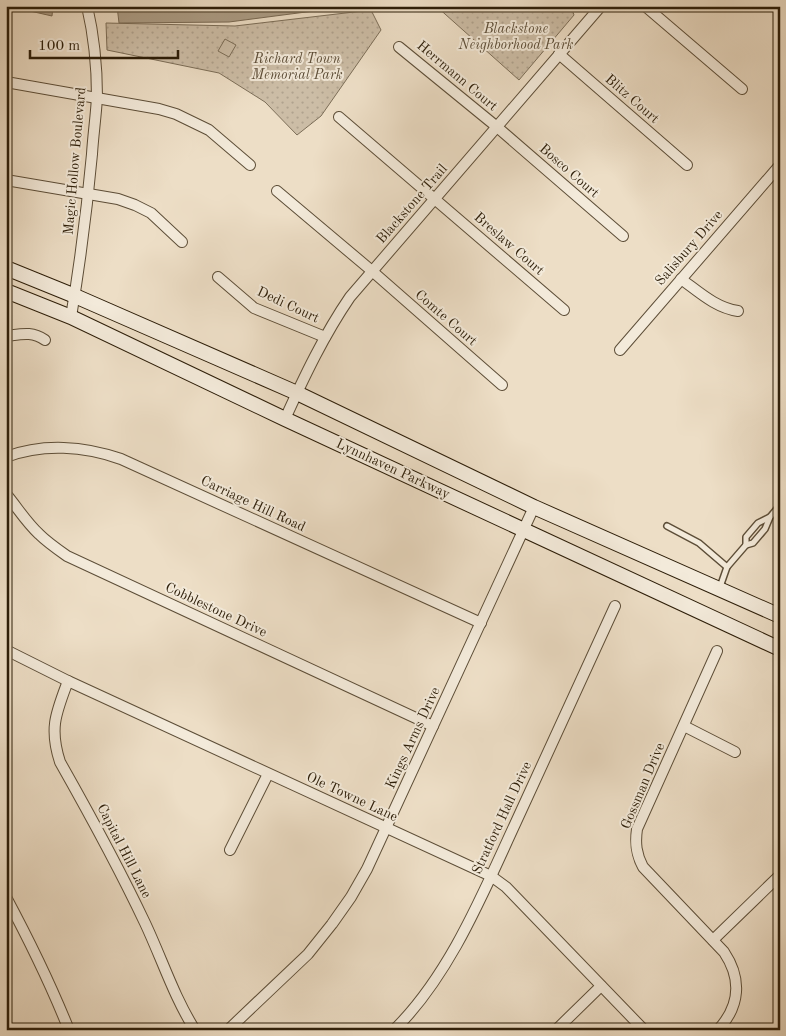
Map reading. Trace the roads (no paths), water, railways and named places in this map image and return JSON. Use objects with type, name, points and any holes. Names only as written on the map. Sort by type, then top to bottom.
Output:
[{"type":"main road","name":"Lynnhaven Parkway","points":[[6,268],[75,296],[297,393],[534,506],[780,616]]},
{"type":"main road","name":"Lynnhaven Parkway","points":[[6,291],[71,317],[285,419],[780,649]]},
{"type":"street","name":"Magic Hollow Boulevard","points":[[71,317],[89,194],[96,98],[94,50],[87,6]]},
{"type":"street","name":"Blackstone Trail","points":[[285,419],[336,316],[350,297],[601,6]]},
{"type":"street","points":[[645,6],[742,89]]},
{"type":"street","name":"Herrmann Court","points":[[399,47],[497,128]]},
{"type":"street","name":"Blitz Court","points":[[559,54],[687,165]]},
{"type":"street","points":[[6,82],[159,109],[176,114],[209,130],[250,165]]},
{"type":"street","name":"Breslaw Court","points":[[339,118],[564,310]]},
{"type":"street","name":"Bosco Court","points":[[497,128],[622,236]]},
{"type":"street","name":"Salisbury Drive","points":[[620,350],[780,166]]},
{"type":"street","points":[[6,180],[118,199],[135,205],[151,214],[182,242]]},
{"type":"street","name":"Comte Court","points":[[277,191],[502,385]]},
{"type":"street","name":"Dedi Court","points":[[218,277],[254,308],[325,338]]},
{"type":"street","points":[[681,279],[719,306],[728,310],[738,311]]},
{"type":"street","points":[[6,336],[29,334],[45,340]]},
{"type":"street","name":"Carriage Hill Road","points":[[6,457],[29,450],[68,448],[87,450],[120,459],[481,623]]},
{"type":"street","name":"Cobblestone Drive","points":[[6,494],[38,534],[67,556],[434,726]]},
{"type":"street","name":"Kings Arms Drive","points":[[228,1030],[308,954],[351,897],[387,828],[534,506]]},
{"type":"street","name":"Stratford Hall Drive","points":[[394,1030],[417,1004],[451,956],[491,876],[616,606]]},
{"type":"street","name":"Ole Towne Lane","points":[[6,650],[68,681],[491,876],[506,887],[644,1030]]},
{"type":"street","name":"Gossman Drive","points":[[718,652],[637,829],[635,841],[639,860],[643,868],[713,940],[728,958],[733,969],[736,981],[735,1005],[718,1030]]},
{"type":"street","name":"Capital Hill Lane","points":[[68,681],[59,704],[54,728],[56,748],[60,762],[146,924],[181,1006],[195,1030]]},
{"type":"street","points":[[684,726],[735,752]]},
{"type":"street","points":[[230,850],[268,774]]},
{"type":"street","points":[[713,940],[780,874]]},
{"type":"street","points":[[6,897],[70,1030]]},
{"type":"street","points":[[556,1030],[601,986]]},
{"type":"lane","points":[[719,589],[727,567],[746,545],[753,543],[765,529],[770,517],[780,504]]},
{"type":"lane","points":[[746,545],[746,537],[758,523],[770,517]]},
{"type":"lane","points":[[667,526],[698,543],[727,567]]},
{"type":"park label","name":"Blackstone Neighborhood Park","points":[[516,38]]},
{"type":"park label","name":"Richard Town Memorial Park","points":[[297,68]]}]
